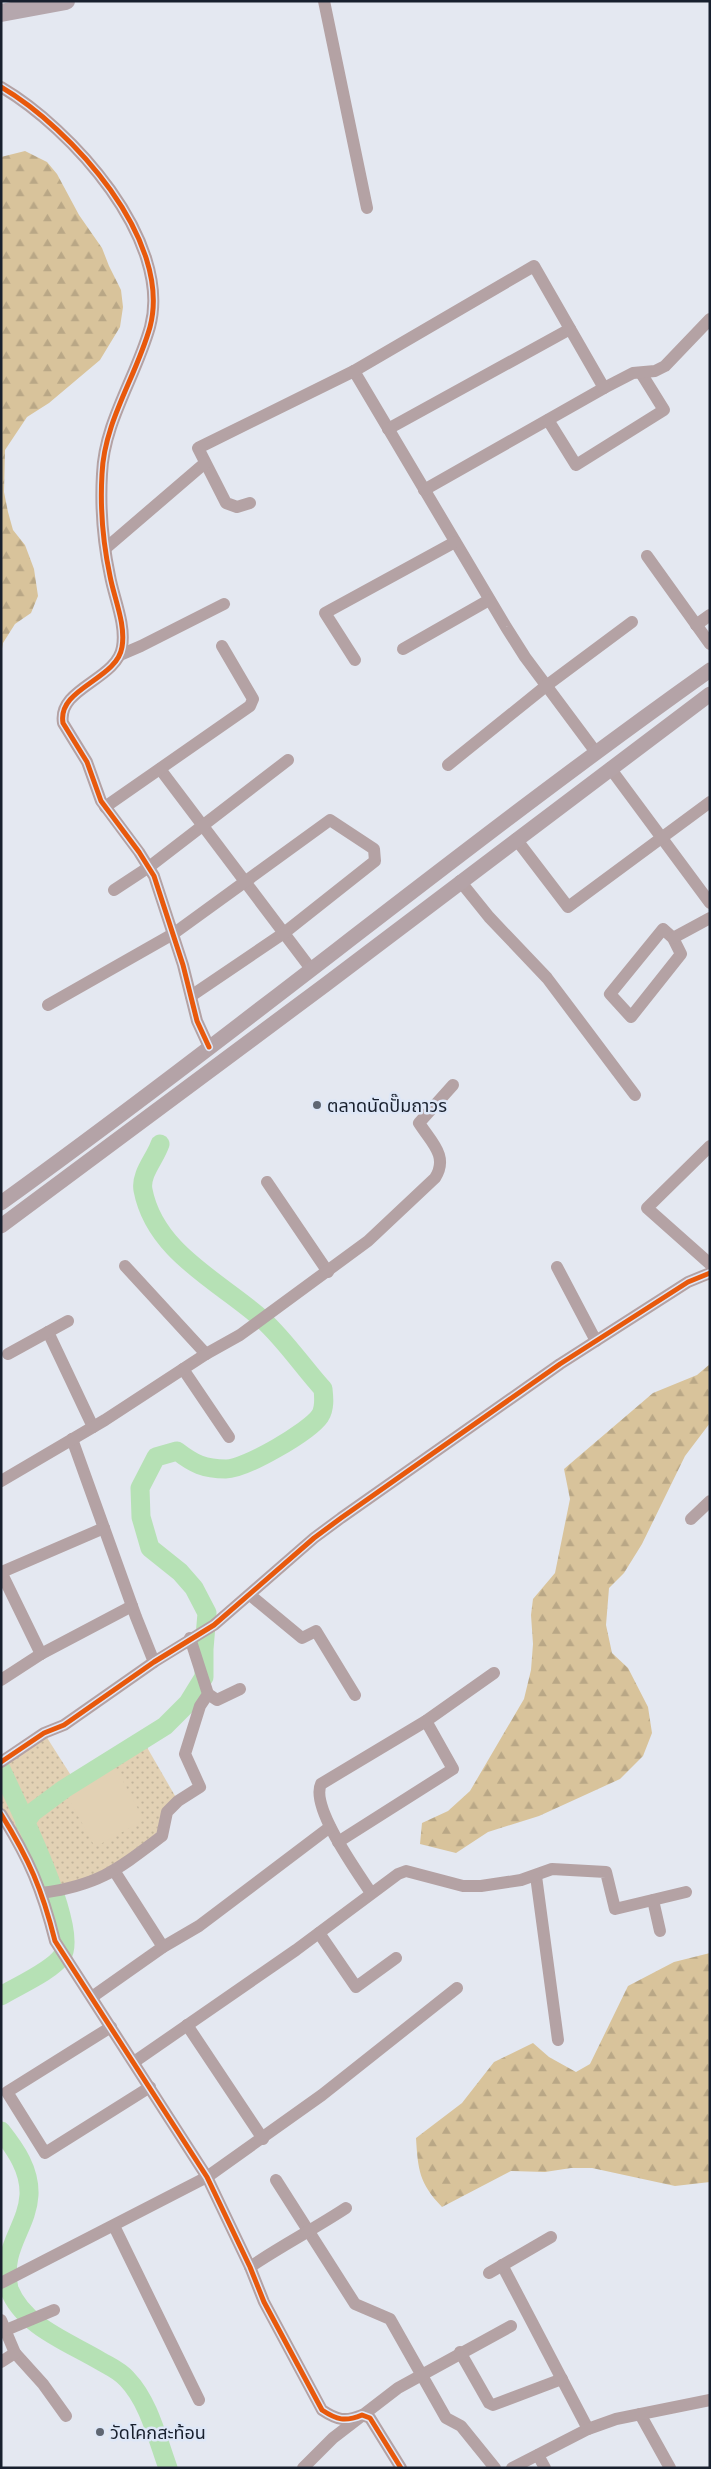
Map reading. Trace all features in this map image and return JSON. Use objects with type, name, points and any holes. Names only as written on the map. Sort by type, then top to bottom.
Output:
[{"type":"highway","points":[[1,2],[6,1]]},
{"type":"highway","points":[[1,13],[49,1]]},
{"type":"highway","points":[[1,13],[66,1]]},
{"type":"main road","points":[[1,1203],[210,1047],[595,751],[710,670]]},
{"type":"main road","points":[[1,1226],[96,1157],[710,694]]},
{"type":"street","points":[[324,1],[367,208]]},
{"type":"street","points":[[1,87],[19,97],[54,125],[82,154],[107,185],[127,218],[150,271],[154,305],[150,328],[114,419],[105,451],[101,503],[106,548],[122,628],[122,648],[120,655],[111,666],[65,704],[62,715],[63,723],[94,776],[96,790],[105,807],[149,867],[160,892],[197,1021],[210,1047]]},
{"type":"street","points":[[250,504],[237,507],[226,503],[198,448],[354,371],[534,266],[604,388]]},
{"type":"street","points":[[424,490],[633,373],[655,371],[665,366],[710,319]]},
{"type":"street","points":[[388,429],[570,329]]},
{"type":"street","points":[[354,371],[489,600],[525,657],[595,751]]},
{"type":"street","points":[[548,420],[576,465],[664,410],[641,373]]},
{"type":"street","points":[[106,548],[205,463]]},
{"type":"street","points":[[355,660],[325,613],[455,542]]},
{"type":"street","points":[[646,556],[710,644]]},
{"type":"street","points":[[402,649],[489,600]]},
{"type":"street","points":[[120,655],[224,604]]},
{"type":"street","points":[[696,625],[710,614]]},
{"type":"street","points":[[448,765],[546,686],[632,622]]},
{"type":"street","points":[[105,807],[250,706],[252,702],[249,692],[222,646]]},
{"type":"street","points":[[114,890],[149,867],[288,760]]},
{"type":"street","points":[[610,768],[710,903]]},
{"type":"street","points":[[160,769],[311,969]]},
{"type":"street","points":[[516,839],[568,907],[710,802]]},
{"type":"street","points":[[48,1005],[173,934],[330,820],[374,849],[375,861],[284,933],[191,996]]},
{"type":"street","points":[[460,882],[489,917],[547,978],[635,1095]]},
{"type":"street","points":[[673,938],[710,918]]},
{"type":"street","points":[[663,929],[673,938],[681,954],[631,1016],[610,994],[663,929]]},
{"type":"street","points":[[1,1481],[93,1427],[206,1354],[240,1335],[368,1241],[435,1178],[440,1170],[441,1158],[419,1123],[453,1085]]},
{"type":"street","points":[[710,1146],[647,1208],[710,1264]]},
{"type":"street","points":[[267,1182],[328,1272]]},
{"type":"street","points":[[124,1266],[206,1354]]},
{"type":"street","points":[[557,1268],[596,1341]]},
{"type":"street","points":[[5,1759],[44,1733],[64,1725],[154,1662],[214,1625],[314,1538],[596,1341],[688,1282],[710,1273]]},
{"type":"street","points":[[8,1354],[68,1321]]},
{"type":"street","points":[[48,1332],[93,1427]]},
{"type":"street","points":[[183,1369],[229,1437]]},
{"type":"street","points":[[72,1439],[154,1662]]},
{"type":"street","points":[[690,1519],[710,1501]]},
{"type":"street","points":[[41,1654],[2,1575],[104,1528]]},
{"type":"street","points":[[250,1595],[302,1638],[316,1631],[355,1695]]},
{"type":"street","points":[[1,1680],[41,1654],[132,1606]]},
{"type":"street","points":[[193,1638],[199,1668],[207,1691],[216,1700],[240,1689]]},
{"type":"street","points":[[371,1893],[330,1827],[320,1799],[319,1789],[321,1784],[426,1721],[494,1673]]},
{"type":"street","points":[[48,1892],[68,1889],[115,1872],[162,1836],[168,1812],[178,1801],[200,1787],[185,1754],[200,1706],[207,1691]]},
{"type":"street","points":[[338,1842],[453,1769],[426,1721]]},
{"type":"street","points":[[1,1814],[48,1892],[55,1940],[207,2178],[250,2267],[264,2302],[322,2410],[336,2419],[349,2420],[362,2415],[370,2418],[402,2468]]},
{"type":"street","points":[[92,1997],[163,1947],[207,1920],[330,1827]]},
{"type":"street","points":[[134,2062],[319,1933],[371,1893],[406,1871],[463,1886],[506,1883],[536,1876],[552,1869],[606,1872],[615,1908],[686,1892]]},
{"type":"street","points":[[115,1872],[163,1947]]},
{"type":"street","points":[[536,1876],[558,2040]]},
{"type":"street","points":[[653,1900],[660,1931]]},
{"type":"street","points":[[319,1933],[356,1987],[396,1958]]},
{"type":"street","points":[[1,2283],[207,2178],[263,2138],[457,1988]]},
{"type":"street","points":[[187,2026],[263,2138]]},
{"type":"street","points":[[111,2027],[7,2092],[45,2153],[150,2087]]},
{"type":"street","points":[[276,2180],[355,2304],[390,2319],[446,2418],[461,2426],[495,2468]]},
{"type":"street","points":[[250,2267],[283,2244],[309,2232],[346,2208]]},
{"type":"street","points":[[114,2226],[199,2400]]},
{"type":"street","points":[[489,2273],[551,2237]]},
{"type":"street","points":[[502,2265],[588,2429]]},
{"type":"street","points":[[54,2310],[24,2322],[4,2325],[15,2353],[43,2384],[66,2416]]},
{"type":"street","points":[[303,2468],[333,2438],[398,2388],[460,2352],[511,2326]]},
{"type":"street","points":[[460,2352],[489,2403],[494,2405],[562,2379]]},
{"type":"street","points":[[1,2362],[15,2353]]},
{"type":"street","points":[[512,2468],[588,2429],[640,2414],[710,2400]]},
{"type":"street","points":[[640,2414],[670,2468]]},
{"type":"street","points":[[538,2455],[545,2468]]},
{"type":"green space","points":[[25,151],[47,162],[57,174],[79,215],[102,248],[121,290],[123,307],[120,327],[100,360],[49,403],[27,417],[5,450],[4,492],[8,512],[13,530],[25,545],[34,569],[38,596],[31,613],[15,624],[3,643],[1,654],[1,157]]},
{"type":"green space","points":[[710,1364],[710,1423],[685,1456],[642,1544],[624,1573],[609,1588],[606,1625],[612,1653],[628,1668],[648,1707],[652,1733],[643,1756],[620,1779],[539,1816],[488,1832],[456,1853],[420,1844],[422,1823],[448,1811],[470,1791],[524,1699],[531,1670],[533,1644],[531,1615],[533,1599],[555,1573],[570,1499],[564,1469],[653,1393],[697,1375]]},
{"type":"green space","points":[[710,1953],[710,2182],[675,2186],[592,2168],[571,2168],[545,2172],[511,2171],[442,2207],[429,2191],[421,2176],[416,2138],[462,2103],[494,2062],[533,2043],[549,2057],[576,2072],[590,2064],[628,1986],[674,1962]]},
{"type":"shaded area","points":[[44,1733],[72,1777],[141,1737],[178,1801],[165,1825],[115,1872],[42,1893],[1,1814],[1,1762]]},
{"type":"shaded area","points":[[115,1766],[144,1820],[95,1847],[66,1794]]},
{"type":"waterway","points":[[25,1823],[33,1812],[64,1789],[165,1726],[188,1703],[204,1677],[207,1613],[194,1588],[180,1572],[150,1548],[141,1517],[140,1488],[156,1457],[177,1451],[205,1467],[226,1469],[235,1467],[247,1463],[290,1440],[314,1423],[322,1413],[323,1389],[279,1336],[263,1320],[192,1264],[175,1249],[161,1232],[150,1212],[143,1190],[146,1172],[160,1144]]},
{"type":"waterway","points":[[1,1769],[44,1864],[62,1920],[65,1941],[62,1956],[57,1962],[43,1973],[1,1996]]},
{"type":"waterway","points":[[1,2131],[21,2161],[29,2186],[24,2218],[8,2262],[9,2289],[25,2314],[36,2324],[115,2369],[135,2388],[147,2409],[168,2468]]},
{"type":"cycle path","points":[[1,87],[57,130],[85,158],[110,190],[131,224],[146,259],[153,293],[150,327],[108,436],[102,474],[101,500],[104,538],[110,576],[121,620],[122,647],[118,658],[110,668],[69,701],[64,711],[63,723],[87,762],[101,801],[139,852],[154,876],[183,965],[197,1021],[209,1047]]},
{"type":"cycle path","points":[[1,1762],[44,1733],[64,1725],[154,1662],[214,1625],[314,1538],[560,1364],[688,1282],[710,1273]]},
{"type":"cycle path","points":[[1,1814],[34,1875],[55,1941],[207,2177],[250,2267],[264,2302],[322,2410],[341,2419],[351,2419],[362,2415],[370,2418],[401,2468]]},
{"type":"place","name":"ตลาดนัดปั๊มถาวร","points":[[317,1105]]},
{"type":"place","name":"วัดโคกสะท้อน","points":[[100,2432]]}]
